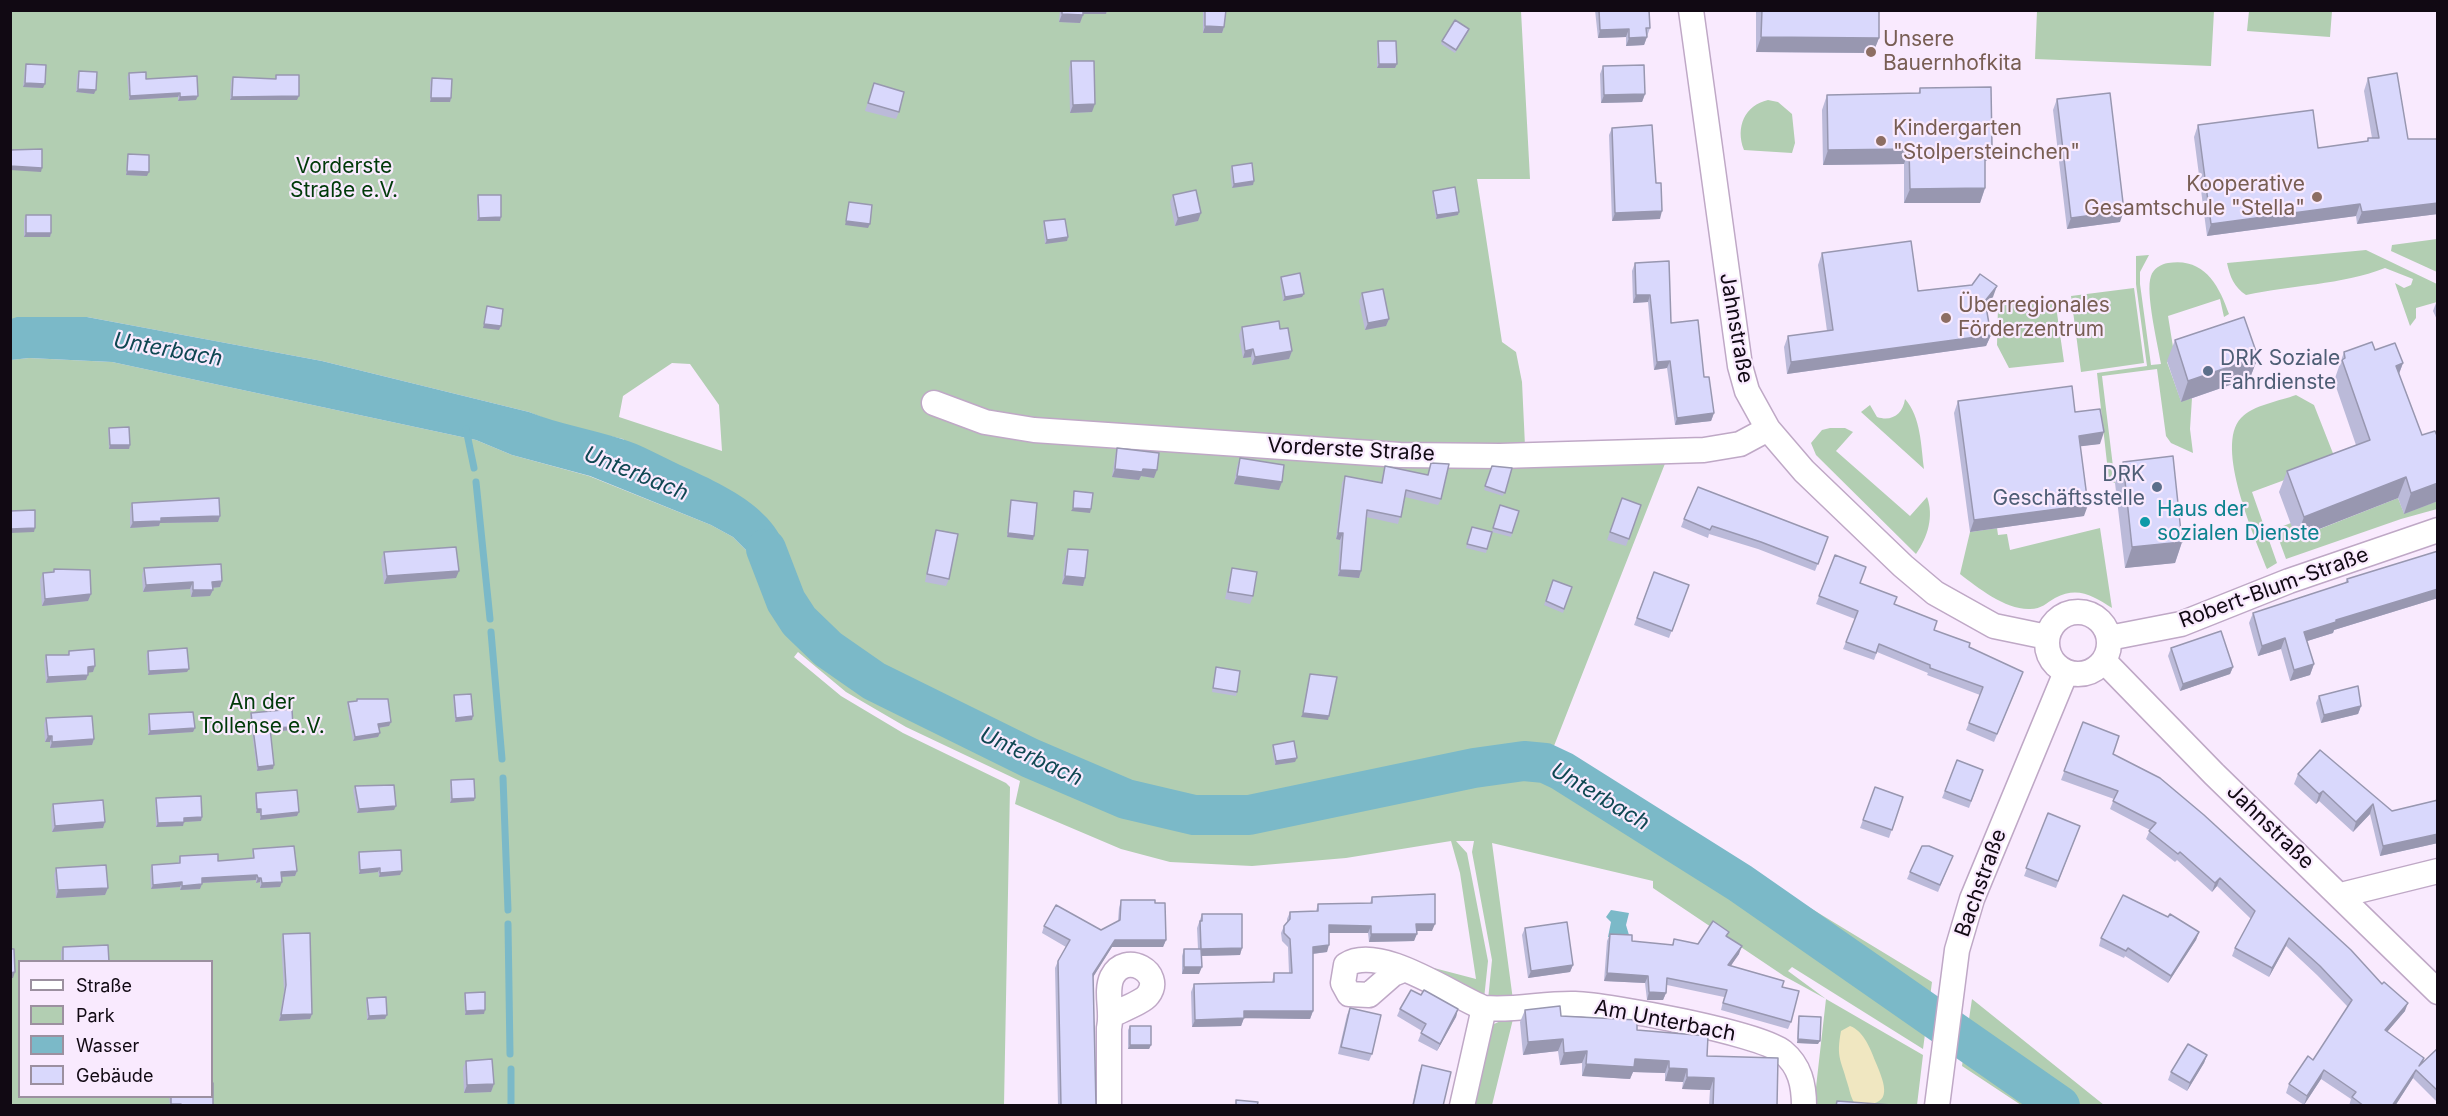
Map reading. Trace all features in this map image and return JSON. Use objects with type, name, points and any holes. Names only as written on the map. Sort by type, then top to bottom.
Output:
[{"type":"street","name":"Jahnstraße","points":[[1691,10],[1740,366],[1747,391],[1768,429],[1844,511],[1903,567],[1935,593],[1994,626],[2047,637]]},
{"type":"street","name":"Vorderste Straße","points":[[934,403],[985,422],[1034,430],[1400,455],[1500,456],[1704,450],[1740,444],[1768,429]]},
{"type":"street","name":"Robert-Blum-Straße","points":[[2106,649],[2181,624],[2300,577],[2438,530]]},
{"type":"street","points":[[2078,612],[2098,619],[2106,649],[2098,667],[2083,674],[2066,672],[2050,658],[2047,637],[2058,619],[2078,612]]},
{"type":"street","name":"Jahnstraße","points":[[2106,649],[2214,774],[2341,895],[2438,992]]},
{"type":"street","name":"Bachstraße","points":[[1937,1106],[1957,950],[1972,899],[2066,672]]},
{"type":"street","points":[[2341,895],[2438,871]]},
{"type":"street","points":[[1403,970],[1424,975],[1484,1008],[1462,1106]]},
{"type":"street","name":"Am Unterbach","points":[[1484,1008],[1503,1010],[1576,1004],[1742,1035],[1769,1044],[1792,1061],[1803,1084],[1804,1106]]},
{"type":"street","points":[[1109,1106],[1112,1015]]},
{"type":"green space","points":[[11,11],[1521,11],[1530,179],[1477,179],[1502,342],[1516,352],[1522,382],[1525,446],[1666,461],[1552,751],[1932,982],[1923,1049],[1792,967],[1788,971],[1826,999],[1784,976],[1653,888],[1653,881],[1492,843],[1513,1000],[1488,1000],[1492,960],[1472,852],[1474,841],[1456,841],[1467,853],[1488,961],[1484,999],[1434,974],[1434,968],[1476,979],[1460,873],[1451,841],[1346,858],[1252,866],[1170,862],[1121,849],[1015,804],[1020,781],[906,727],[846,692],[798,652],[794,657],[841,696],[903,733],[1010,787],[1004,1105],[11,1105],[10,360],[29,358],[112,362],[476,440],[512,455],[589,476],[711,525],[733,537],[746,550],[771,590],[791,580],[623,439],[561,425],[529,412],[322,361],[87,317],[11,319]],"holes":[[[672,363],[690,364],[719,405],[722,451],[619,417],[623,396]]]},
{"type":"green space","points":[[2037,11],[2214,11],[2211,66],[2035,59]]},
{"type":"green space","points":[[2249,11],[2332,11],[2330,37],[2247,31]]},
{"type":"green space","points":[[1768,100],[1778,102],[1792,114],[1795,143],[1792,153],[1744,150],[1741,133],[1744,118],[1753,107]]},
{"type":"green space","points":[[2437,239],[2437,272],[2391,251],[2392,245]]},
{"type":"green space","points":[[2366,250],[2437,284],[2437,302],[2416,308],[2416,318],[2410,326],[2395,283],[2404,288],[2411,285],[2413,279],[2385,268],[2351,278],[2246,295],[2233,281],[2227,263]]},
{"type":"green space","points":[[2149,255],[2140,272],[2140,284],[2151,365],[2161,364],[2150,294],[2151,276],[2158,267],[2181,262],[2200,269],[2215,284],[2229,314],[2224,317],[2220,299],[2168,316],[2175,359],[2167,362],[2181,401],[2192,398],[2190,429],[2193,453],[2171,443],[2166,436],[2157,369],[2102,376],[2115,483],[2109,481],[2097,373],[2147,366],[2136,284],[2136,256]]},
{"type":"green space","points":[[2134,288],[2144,363],[2081,372],[2071,296]]},
{"type":"green space","points":[[2055,299],[2064,362],[2009,368],[1997,345],[1998,306]]},
{"type":"green space","points":[[2296,395],[2314,405],[2336,461],[2252,492],[2277,563],[2267,569],[2239,492],[2232,449],[2234,431],[2241,418],[2252,410]]},
{"type":"green space","points":[[1905,399],[1917,423],[1924,469],[1861,412],[1870,405],[1877,417],[1896,416],[1902,409]]},
{"type":"green space","points":[[1845,428],[1853,432],[1836,451],[1910,516],[1927,497],[1930,512],[1929,526],[1916,554],[1816,455],[1811,443],[1822,430]]},
{"type":"green space","points":[[2398,498],[2404,513],[2437,501],[2437,509],[2401,519],[2286,559],[2275,529],[2291,523],[2297,538]]},
{"type":"green space","points":[[1997,528],[1998,535],[2007,534],[2010,550],[2100,528],[2112,608],[2092,596],[2071,593],[2063,594],[2038,608],[2021,608],[2002,602],[1984,591],[1960,574],[1970,532]]},
{"type":"green space","points":[[1826,999],[1923,1055],[1917,1105],[1814,1105]]},
{"type":"green space","points":[[1972,999],[2104,1105],[2021,1105],[1962,1066]]},
{"type":"green space","points":[[1514,1015],[1492,1105],[1471,1106],[1488,1031],[1494,1024]]},
{"type":"sand","points":[[1850,1026],[1859,1032],[1872,1052],[1882,1080],[1884,1094],[1876,1103],[1855,1104],[1851,1096],[1839,1047],[1841,1031]]},
{"type":"water","points":[[17,317],[87,317],[322,361],[529,412],[629,441],[725,487],[745,499],[763,514],[777,531],[786,551],[790,574],[786,601],[771,590],[746,550],[733,537],[711,525],[590,476],[512,455],[476,440],[112,362],[29,358],[11,360],[11,319]]},
{"type":"water","points":[[1611,910],[1629,913],[1626,925],[1629,935],[1627,939],[1608,937],[1611,922],[1606,917]]},
{"type":"building","points":[[1062,10],[1083,10],[1083,15],[1062,14]]},
{"type":"building","points":[[1205,10],[1226,10],[1224,27],[1205,26]]},
{"type":"building","points":[[1599,10],[1649,10],[1650,28],[1646,28],[1647,37],[1629,38],[1629,29],[1600,30]]},
{"type":"building","points":[[1762,10],[1879,10],[1879,38],[1761,37]]},
{"type":"building","points":[[1455,20],[1469,29],[1456,50],[1442,41]]},
{"type":"building","points":[[1378,41],[1396,41],[1397,64],[1379,64]]},
{"type":"building","points":[[1071,61],[1094,61],[1095,104],[1073,105]]},
{"type":"building","points":[[26,64],[46,65],[45,84],[25,83]]},
{"type":"building","points":[[1644,65],[1645,94],[1604,95],[1603,66]]},
{"type":"building","points":[[79,71],[97,72],[96,90],[78,89]]},
{"type":"building","points":[[146,72],[146,79],[197,76],[198,96],[180,97],[180,93],[130,96],[129,73]]},
{"type":"building","points":[[2397,73],[2408,139],[2438,139],[2438,203],[2362,212],[2360,204],[2211,224],[2198,125],[2313,110],[2318,148],[2368,141],[2368,138],[2379,138],[2368,78]]},
{"type":"building","points":[[276,75],[299,75],[299,96],[232,97],[233,77],[276,79]]},
{"type":"building","points":[[432,78],[452,79],[451,98],[431,98]]},
{"type":"building","points":[[874,83],[904,92],[899,112],[868,103]]},
{"type":"building","points":[[1991,87],[1992,146],[1985,146],[1985,188],[1910,189],[1909,149],[1828,150],[1827,95],[1920,93],[1920,88]]},
{"type":"building","points":[[2110,93],[2124,211],[2071,218],[2057,99]]},
{"type":"building","points":[[1652,125],[1656,183],[1661,183],[1662,211],[1615,213],[1612,128]]},
{"type":"building","points":[[42,149],[42,168],[10,166],[10,150]]},
{"type":"building","points":[[128,154],[149,155],[149,172],[127,171]]},
{"type":"building","points":[[1252,163],[1254,181],[1234,184],[1232,166]]},
{"type":"building","points":[[1455,187],[1459,212],[1437,215],[1433,191]]},
{"type":"building","points":[[1196,190],[1201,213],[1178,218],[1173,195]]},
{"type":"building","points":[[478,195],[501,195],[501,217],[479,218]]},
{"type":"building","points":[[849,202],[872,205],[870,224],[846,221]]},
{"type":"building","points":[[26,215],[51,215],[51,233],[26,233]]},
{"type":"building","points":[[1065,219],[1068,237],[1047,240],[1044,221]]},
{"type":"building","points":[[1911,241],[1918,291],[1972,285],[1980,274],[1997,286],[1985,301],[1991,335],[1791,362],[1788,336],[1833,330],[1822,253]]},
{"type":"building","points":[[1669,261],[1671,323],[1698,320],[1704,377],[1709,377],[1714,413],[1677,418],[1670,361],[1657,362],[1650,295],[1636,295],[1635,263]]},
{"type":"building","points":[[1300,273],[1304,294],[1285,297],[1281,277]]},
{"type":"building","points":[[1383,289],[1389,319],[1368,323],[1362,293]]},
{"type":"building","points":[[487,306],[503,309],[501,326],[484,324]]},
{"type":"building","points":[[2244,317],[2258,357],[2188,381],[2175,340]]},
{"type":"building","points":[[1279,321],[1280,329],[1288,328],[1292,351],[1255,357],[1253,349],[1245,351],[1242,327]]},
{"type":"building","points":[[2372,342],[2375,350],[2395,343],[2403,363],[2396,366],[2422,435],[2435,431],[2438,438],[2438,483],[2411,493],[2406,477],[2304,517],[2287,471],[2370,440],[2342,360],[2345,358],[2344,352]]},
{"type":"building","points":[[2072,386],[2075,412],[2100,409],[2104,432],[2079,436],[2088,505],[1974,520],[1958,401]]},
{"type":"building","points":[[129,427],[130,445],[110,445],[109,428]]},
{"type":"building","points":[[1117,448],[1159,453],[1157,470],[1143,469],[1142,472],[1115,469]]},
{"type":"building","name":"Haus der sozialen Dienste","points":[[2173,456],[2182,542],[2132,547],[2123,462]]},
{"type":"building","points":[[1240,458],[1284,465],[1282,482],[1237,476]]},
{"type":"building","points":[[1431,463],[1449,464],[1441,499],[1406,490],[1401,517],[1367,510],[1361,571],[1340,570],[1343,533],[1338,533],[1345,476],[1382,483],[1385,466],[1428,475]]},
{"type":"building","points":[[1492,466],[1512,468],[1505,493],[1485,486]]},
{"type":"building","points":[[1698,487],[1828,537],[1818,564],[1761,542],[1712,526],[1710,530],[1684,519]]},
{"type":"building","points":[[1074,491],[1093,493],[1091,509],[1073,508]]},
{"type":"building","points":[[219,498],[220,516],[161,518],[161,521],[133,522],[132,503]]},
{"type":"building","points":[[1622,498],[1641,505],[1629,539],[1610,532]]},
{"type":"building","points":[[1011,500],[1037,503],[1034,536],[1008,533]]},
{"type":"building","points":[[1500,505],[1519,511],[1512,533],[1493,528]]},
{"type":"building","points":[[35,510],[35,528],[11,529],[10,511]]},
{"type":"building","points":[[1472,527],[1492,532],[1487,549],[1467,544]]},
{"type":"building","points":[[936,530],[958,534],[949,579],[927,574]]},
{"type":"building","points":[[456,547],[459,571],[387,576],[384,552]]},
{"type":"building","points":[[1068,549],[1088,550],[1085,578],[1065,576]]},
{"type":"building","points":[[2438,551],[2438,589],[2304,632],[2314,664],[2294,670],[2285,638],[2262,646],[2253,613],[2348,582],[2347,579]]},
{"type":"building","points":[[1835,555],[1866,567],[1860,583],[1897,597],[1894,604],[1937,621],[1934,630],[1970,643],[1969,647],[2023,672],[1997,734],[1969,723],[1983,687],[1930,668],[1930,665],[1879,644],[1876,653],[1846,642],[1858,611],[1819,596]]},
{"type":"building","points":[[221,564],[222,581],[212,582],[213,590],[193,590],[193,582],[146,585],[144,568]]},
{"type":"building","points":[[1232,568],[1257,572],[1253,596],[1228,592]]},
{"type":"building","points":[[54,569],[90,570],[91,594],[45,599],[43,573],[54,572]]},
{"type":"building","points":[[1654,572],[1689,585],[1672,631],[1637,618]]},
{"type":"building","points":[[1553,580],[1572,587],[1564,609],[1546,601]]},
{"type":"building","points":[[2221,631],[2233,667],[2183,684],[2171,648]]},
{"type":"building","points":[[187,648],[189,669],[149,671],[148,651]]},
{"type":"building","points":[[94,649],[95,666],[88,667],[88,675],[48,677],[46,655],[69,655],[69,651]]},
{"type":"building","points":[[1216,667],[1240,671],[1237,692],[1213,688]]},
{"type":"building","points":[[1310,674],[1337,677],[1329,716],[1303,713]]},
{"type":"building","points":[[2358,686],[2361,706],[2324,715],[2319,696]]},
{"type":"building","points":[[471,694],[473,716],[456,718],[454,695]]},
{"type":"building","points":[[357,699],[388,699],[391,722],[378,724],[380,733],[355,737],[348,702],[357,701]]},
{"type":"building","points":[[292,709],[293,727],[270,728],[274,765],[258,767],[251,713]]},
{"type":"building","points":[[193,712],[195,728],[150,731],[149,714]]},
{"type":"building","points":[[92,716],[94,739],[52,742],[52,736],[48,736],[46,718]]},
{"type":"building","points":[[2083,722],[2119,736],[2113,754],[2160,778],[2204,815],[2351,950],[2382,984],[2384,982],[2408,1003],[2385,1030],[2424,1058],[2419,1066],[2438,1048],[2438,1091],[2416,1070],[2392,1106],[2364,1106],[2352,1097],[2356,1092],[2324,1070],[2307,1096],[2289,1084],[2308,1056],[2313,1060],[2352,1000],[2289,938],[2272,968],[2235,948],[2255,911],[2220,878],[2215,883],[2180,852],[2178,854],[2149,831],[2156,823],[2113,801],[2118,791],[2064,771]]},
{"type":"building","points":[[1294,741],[1297,758],[1276,761],[1273,745]]},
{"type":"building","points":[[2320,750],[2392,811],[2438,800],[2438,834],[2383,846],[2373,804],[2356,822],[2323,791],[2319,794],[2298,774]]},
{"type":"building","points":[[1957,760],[1983,770],[1971,801],[1945,791]]},
{"type":"building","points":[[474,779],[475,798],[452,799],[451,780]]},
{"type":"building","points":[[394,785],[396,806],[359,809],[355,786]]},
{"type":"building","points":[[1875,787],[1903,797],[1892,830],[1863,820]]},
{"type":"building","points":[[297,790],[299,812],[261,816],[261,809],[257,809],[256,793]]},
{"type":"building","points":[[201,796],[202,817],[184,818],[184,822],[158,823],[156,798]]},
{"type":"building","points":[[103,800],[105,822],[55,826],[53,804]]},
{"type":"building","points":[[2048,813],[2080,826],[2058,881],[2026,868]]},
{"type":"building","points":[[294,846],[297,871],[281,872],[282,882],[262,883],[261,878],[257,875],[202,878],[202,884],[182,886],[182,882],[153,885],[152,865],[180,863],[180,856],[218,854],[218,861],[254,858],[253,849]]},
{"type":"building","points":[[1922,846],[1929,846],[1953,856],[1940,885],[1910,872]]},
{"type":"building","points":[[401,850],[402,871],[380,873],[380,868],[360,870],[359,852]]},
{"type":"building","points":[[106,865],[108,888],[58,890],[56,868]]},
{"type":"building","points":[[1435,894],[1435,924],[1416,924],[1417,934],[1371,934],[1371,926],[1329,925],[1329,945],[1313,947],[1313,1011],[1244,1011],[1244,1018],[1195,1020],[1194,984],[1274,982],[1274,973],[1292,973],[1290,939],[1284,933],[1284,926],[1290,919],[1290,912],[1318,911],[1318,904],[1372,903],[1372,897]]},
{"type":"building","points":[[2123,895],[2168,917],[2170,914],[2199,932],[2171,976],[2128,948],[2126,951],[2101,938]]},
{"type":"building","points":[[1121,900],[1155,900],[1155,903],[1165,903],[1166,940],[1115,940],[1093,974],[1096,1106],[1061,1106],[1058,961],[1070,940],[1044,926],[1056,905],[1101,930],[1120,920]]},
{"type":"building","points":[[1202,914],[1242,914],[1242,948],[1201,949]]},
{"type":"building","points":[[1713,921],[1729,932],[1726,936],[1742,946],[1728,965],[1784,981],[1782,987],[1799,991],[1791,1022],[1723,1003],[1727,990],[1667,978],[1666,993],[1649,992],[1648,976],[1607,973],[1610,934],[1632,935],[1632,941],[1673,945],[1674,939],[1698,944]]},
{"type":"building","points":[[1567,922],[1573,965],[1531,971],[1525,928]]},
{"type":"building","points":[[310,933],[312,1014],[281,1015],[286,985],[283,934]]},
{"type":"building","points":[[108,945],[109,960],[63,960],[63,947]]},
{"type":"building","points":[[10,949],[14,949],[15,972],[10,973]]},
{"type":"building","points":[[1184,949],[1201,949],[1202,967],[1184,967]]},
{"type":"building","points":[[1411,990],[1421,995],[1424,990],[1458,1009],[1440,1044],[1421,1033],[1426,1024],[1400,1009]]},
{"type":"building","points":[[485,992],[485,1010],[466,1011],[465,993]]},
{"type":"building","points":[[386,997],[387,1015],[369,1016],[367,998]]},
{"type":"building","points":[[1560,1006],[1561,1016],[1637,1020],[1637,1030],[1708,1036],[1707,1056],[1778,1058],[1777,1106],[1713,1106],[1714,1078],[1687,1077],[1687,1069],[1669,1068],[1669,1061],[1635,1059],[1634,1067],[1586,1064],[1587,1051],[1564,1053],[1563,1039],[1528,1042],[1525,1010]]},
{"type":"building","points":[[1350,1008],[1381,1015],[1372,1054],[1341,1047]]},
{"type":"building","points":[[1799,1016],[1821,1017],[1820,1041],[1798,1039]]},
{"type":"building","points":[[1130,1026],[1151,1026],[1151,1045],[1130,1045]]},
{"type":"building","points":[[2188,1044],[2207,1055],[2190,1083],[2171,1072]]},
{"type":"building","points":[[492,1059],[494,1084],[467,1085],[466,1061]]},
{"type":"building","points":[[1422,1065],[1451,1072],[1443,1106],[1413,1106]]},
{"type":"building","points":[[171,1098],[213,1098],[213,1106],[171,1104]]},
{"type":"building","points":[[1236,1100],[1258,1102],[1257,1106],[1236,1106]]},
{"type":"building","points":[[1837,1101],[1892,1105],[1892,1106],[1836,1106]]},
{"type":"waterway","points":[[466,429],[474,468]]},
{"type":"waterway","points":[[476,482],[490,619]]},
{"type":"waterway","name":"Unterbach","points":[[766,549],[786,601],[799,621],[828,649],[874,681],[1030,758],[1126,799],[1194,815],[1249,815],[1474,768],[1524,761],[1545,763],[1562,771],[1740,883],[2060,1106]]},
{"type":"waterway","points":[[491,632],[502,759]]},
{"type":"waterway","points":[[503,778],[508,910]]},
{"type":"waterway","points":[[508,924],[510,1054]]},
{"type":"waterway","points":[[511,1069],[511,1106]]},
{"type":"place","name":"Unsere Bauernhofkita","points":[[1871,52]]},
{"type":"place","name":"Kindergarten \"Stolpersteinchen\"","points":[[1881,141]]},
{"type":"place","name":"Kooperative Gesamtschule \"Stella\"","points":[[2317,197]]},
{"type":"place","name":"Überregionales Förderzentrum","points":[[1946,318]]},
{"type":"place","name":"DRK Soziale Fahrdienste","points":[[2208,371]]},
{"type":"place","name":"DRK Geschäftsstelle","points":[[2157,487]]},
{"type":"place","name":"Haus der sozialen Dienste","points":[[2145,522]]},
{"type":"park label","name":"Vorderste Straße e.V.","points":[[344,179]]},
{"type":"park label","name":"An der Tollense e.V.","points":[[262,715]]}]
